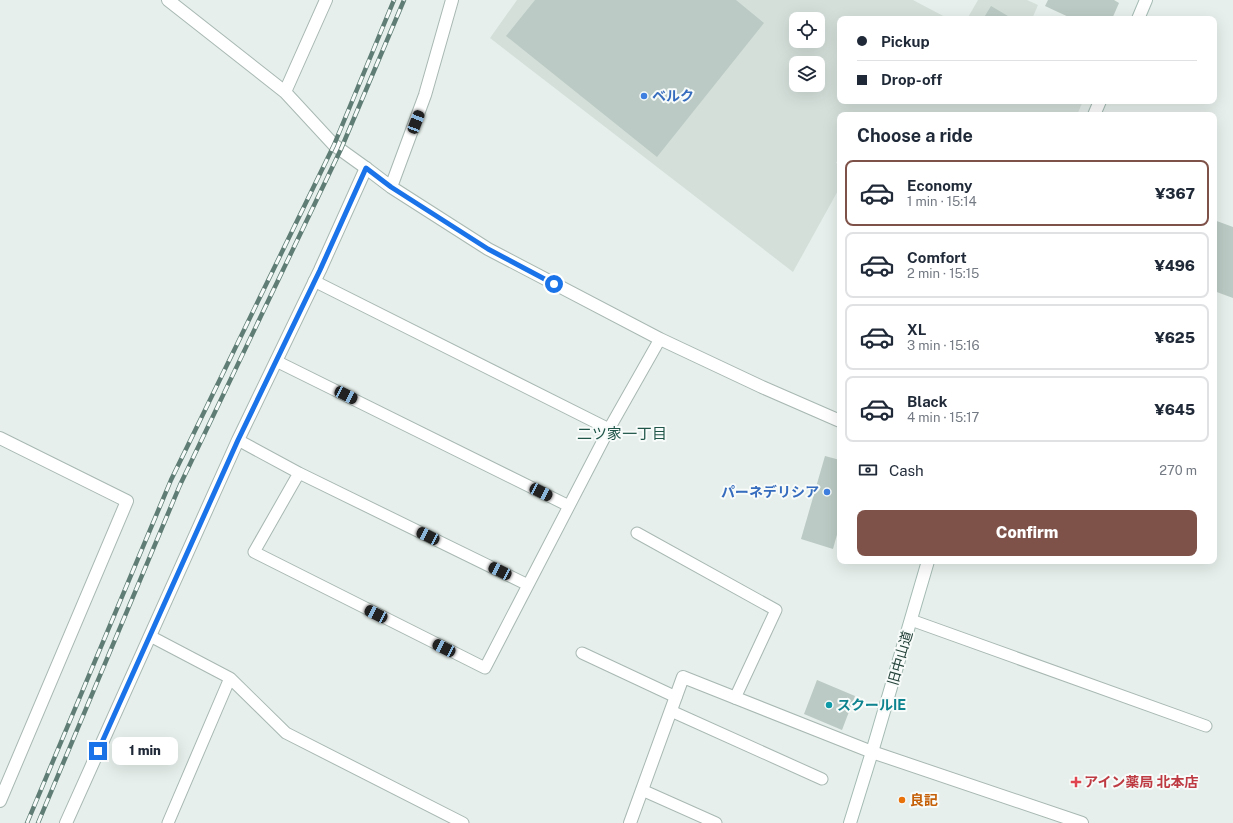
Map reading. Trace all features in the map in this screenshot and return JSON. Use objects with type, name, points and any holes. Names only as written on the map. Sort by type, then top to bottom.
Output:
[{"type":"street","points":[[168,0],[285,92],[334,145],[391,187],[488,249],[660,339],[762,387],[837,420]]},
{"type":"street","points":[[285,92],[326,0]]},
{"type":"street","points":[[391,187],[426,95],[452,0]]},
{"type":"street","points":[[1139,16],[1146,0]]},
{"type":"street","points":[[66,823],[238,440],[366,168]]},
{"type":"street","points":[[0,438],[127,501],[0,801]]},
{"type":"street","name":"旧中山道","points":[[850,823],[927,564]]},
{"type":"street","points":[[630,823],[683,677],[872,752],[1082,823]]},
{"type":"lane","points":[[314,281],[609,429]]},
{"type":"lane","points":[[299,474],[254,552],[485,668],[568,506],[609,429],[660,339]]},
{"type":"lane","points":[[276,361],[568,506]]},
{"type":"lane","points":[[238,440],[299,474],[528,585]]},
{"type":"lane","points":[[637,534],[776,610],[735,698]]},
{"type":"lane","points":[[911,620],[1206,726]]},
{"type":"lane","points":[[150,636],[230,678],[286,733],[463,823]]},
{"type":"lane","points":[[582,653],[676,697]]},
{"type":"lane","points":[[168,823],[230,678]]},
{"type":"lane","points":[[671,712],[822,779]]},
{"type":"lane","points":[[642,790],[716,823]]},
{"type":"shaded area","points":[[517,0],[913,0],[943,16],[837,16],[837,104],[1082,104],[1078,112],[837,112],[837,192],[793,272],[490,38]]},
{"type":"shaded area","points":[[978,0],[1027,0],[1038,5],[1033,16],[969,16]]},
{"type":"building","name":"ベルク","points":[[535,0],[736,0],[764,23],[657,157],[506,36]]},
{"type":"building","points":[[1048,0],[1114,0],[1119,3],[1113,16],[1067,16],[1045,6]]},
{"type":"building","points":[[991,6],[1008,16],[985,16]]},
{"type":"building","points":[[1217,221],[1233,227],[1233,298],[1217,292]]},
{"type":"building","name":"パーネデリシア","points":[[825,456],[837,459],[837,535],[833,549],[801,539]]},
{"type":"building","name":"スクールIE","points":[[817,680],[855,696],[842,730],[804,714]]},
{"type":"railway","points":[[27,823],[171,480],[334,145],[394,0]]},
{"type":"railway","points":[[38,823],[180,485],[341,149],[404,0]]},
{"type":"place","name":"ベルク","points":[[644,96]]},
{"type":"place","name":"パーネデリシア","points":[[827,492]]},
{"type":"place","name":"スクールIE","points":[[829,705]]},
{"type":"place","name":"アイン薬局 北本店","points":[[1076,782]]},
{"type":"place","name":"良記","points":[[902,800]]},
{"type":"district","name":"二ツ家一丁目","points":[[622,433]]},
{"type":"route","points":[[98,751],[238,440],[320,270],[366,168],[391,187],[488,249],[554,284]]}]
